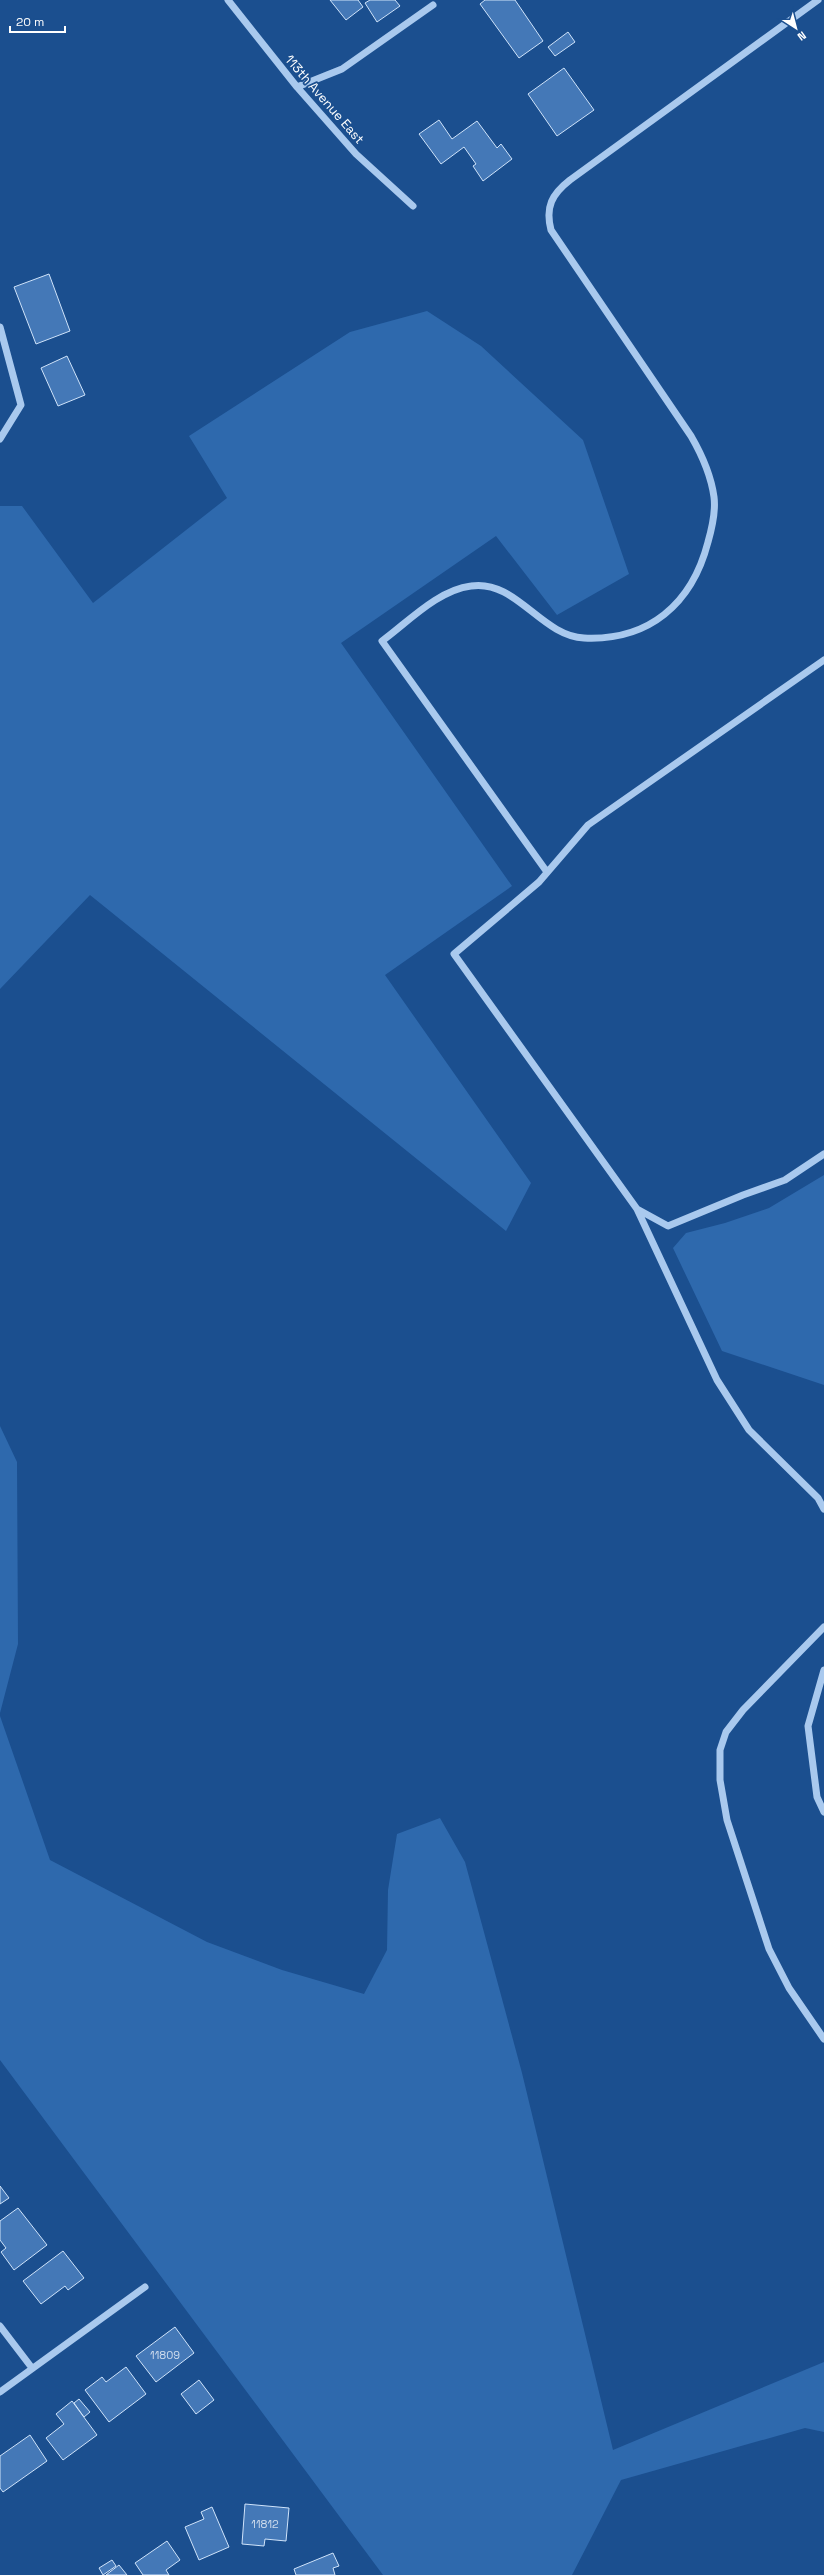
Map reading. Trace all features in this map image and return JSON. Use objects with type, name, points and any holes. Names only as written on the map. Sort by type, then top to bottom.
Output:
[{"type":"street","name":"113th Avenue East","points":[[228,0],[297,87],[356,154],[413,206]]},
{"type":"street","points":[[547,872],[382,641],[442,596],[457,589],[472,585],[501,591],[564,633],[582,638],[617,636],[640,631],[669,612],[688,592],[698,572],[714,521],[715,499],[710,475],[702,455],[691,436],[551,230],[547,217],[550,202],[556,190],[818,0]]},
{"type":"street","points":[[297,87],[342,69],[433,5]]},
{"type":"street","points":[[0,327],[21,405],[0,439]]},
{"type":"street","points":[[824,660],[588,825],[539,882],[454,954],[637,1209],[717,1380],[749,1430],[818,1498],[824,1509]]},
{"type":"street","points":[[637,1209],[668,1226],[743,1195],[785,1180],[824,1154]]},
{"type":"street","points":[[824,1627],[743,1710],[726,1732],[720,1750],[720,1780],[727,1820],[769,1949],[789,1988],[824,2039]]},
{"type":"street","points":[[824,1670],[808,1726],[817,1797],[824,1812]]},
{"type":"street","points":[[0,2392],[145,2287]]},
{"type":"street","points":[[0,2326],[32,2368]]},
{"type":"shaded area","points":[[427,311],[481,346],[583,440],[629,574],[557,615],[496,536],[341,643],[512,886],[385,975],[531,1183],[506,1231],[90,895],[0,989],[0,506],[22,506],[93,603],[227,498],[189,436],[350,332]]},
{"type":"shaded area","points":[[824,1175],[824,1385],[722,1351],[673,1248],[686,1233],[725,1223],[769,1208]]},
{"type":"shaded area","points":[[0,1426],[17,1462],[18,1644],[0,1713]]},
{"type":"shaded area","points":[[0,1716],[50,1860],[207,1942],[282,1970],[364,1994],[387,1950],[388,1890],[397,1834],[440,1818],[465,1862],[522,2073],[613,2450],[824,2362],[824,2432],[805,2428],[621,2480],[572,2575],[383,2575],[0,2060]]},
{"type":"building","points":[[330,0],[358,0],[363,7],[346,20]]},
{"type":"building","points":[[370,0],[395,0],[400,6],[377,22],[365,3]]},
{"type":"building","points":[[485,0],[515,0],[543,41],[519,58],[480,4]]},
{"type":"building","points":[[568,32],[575,42],[555,56],[548,47]]},
{"type":"building","points":[[564,68],[594,110],[557,136],[528,94]]},
{"type":"building","points":[[439,120],[452,139],[477,121],[497,148],[501,144],[512,159],[483,181],[473,166],[476,164],[464,147],[441,164],[419,134]]},
{"type":"building","points":[[49,274],[70,331],[36,344],[14,287]]},
{"type":"building","points":[[67,356],[85,395],[58,406],[41,368]]},
{"type":"building","points":[[0,2186],[9,2198],[0,2204]]},
{"type":"building","points":[[18,2208],[47,2245],[14,2270],[1,2252],[6,2248],[0,2240],[0,2221]]},
{"type":"building","points":[[63,2251],[84,2278],[68,2290],[65,2286],[41,2304],[23,2281]]},
{"type":"building","points":[[175,2327],[194,2353],[156,2382],[136,2356]]},
{"type":"building","points":[[126,2367],[146,2394],[109,2422],[85,2390],[102,2377],[106,2382]]},
{"type":"building","points":[[199,2380],[214,2400],[196,2414],[181,2394]]},
{"type":"building","points":[[79,2399],[90,2412],[84,2417],[74,2403]]},
{"type":"building","points":[[72,2401],[97,2435],[63,2460],[46,2438],[64,2424],[56,2414]]},
{"type":"building","points":[[30,2435],[47,2461],[3,2492],[0,2488],[0,2456]]},
{"type":"building","points":[[245,2504],[289,2508],[286,2541],[265,2539],[264,2546],[242,2544]]},
{"type":"building","points":[[212,2507],[229,2547],[199,2560],[185,2527],[204,2519],[201,2512]]},
{"type":"building","points":[[167,2541],[180,2560],[166,2570],[169,2575],[143,2575],[135,2563]]},
{"type":"building","points":[[333,2553],[339,2566],[333,2568],[335,2575],[296,2575],[294,2569]]},
{"type":"building","points":[[112,2560],[116,2566],[103,2575],[99,2568]]},
{"type":"building","points":[[119,2565],[127,2575],[106,2575]]}]
